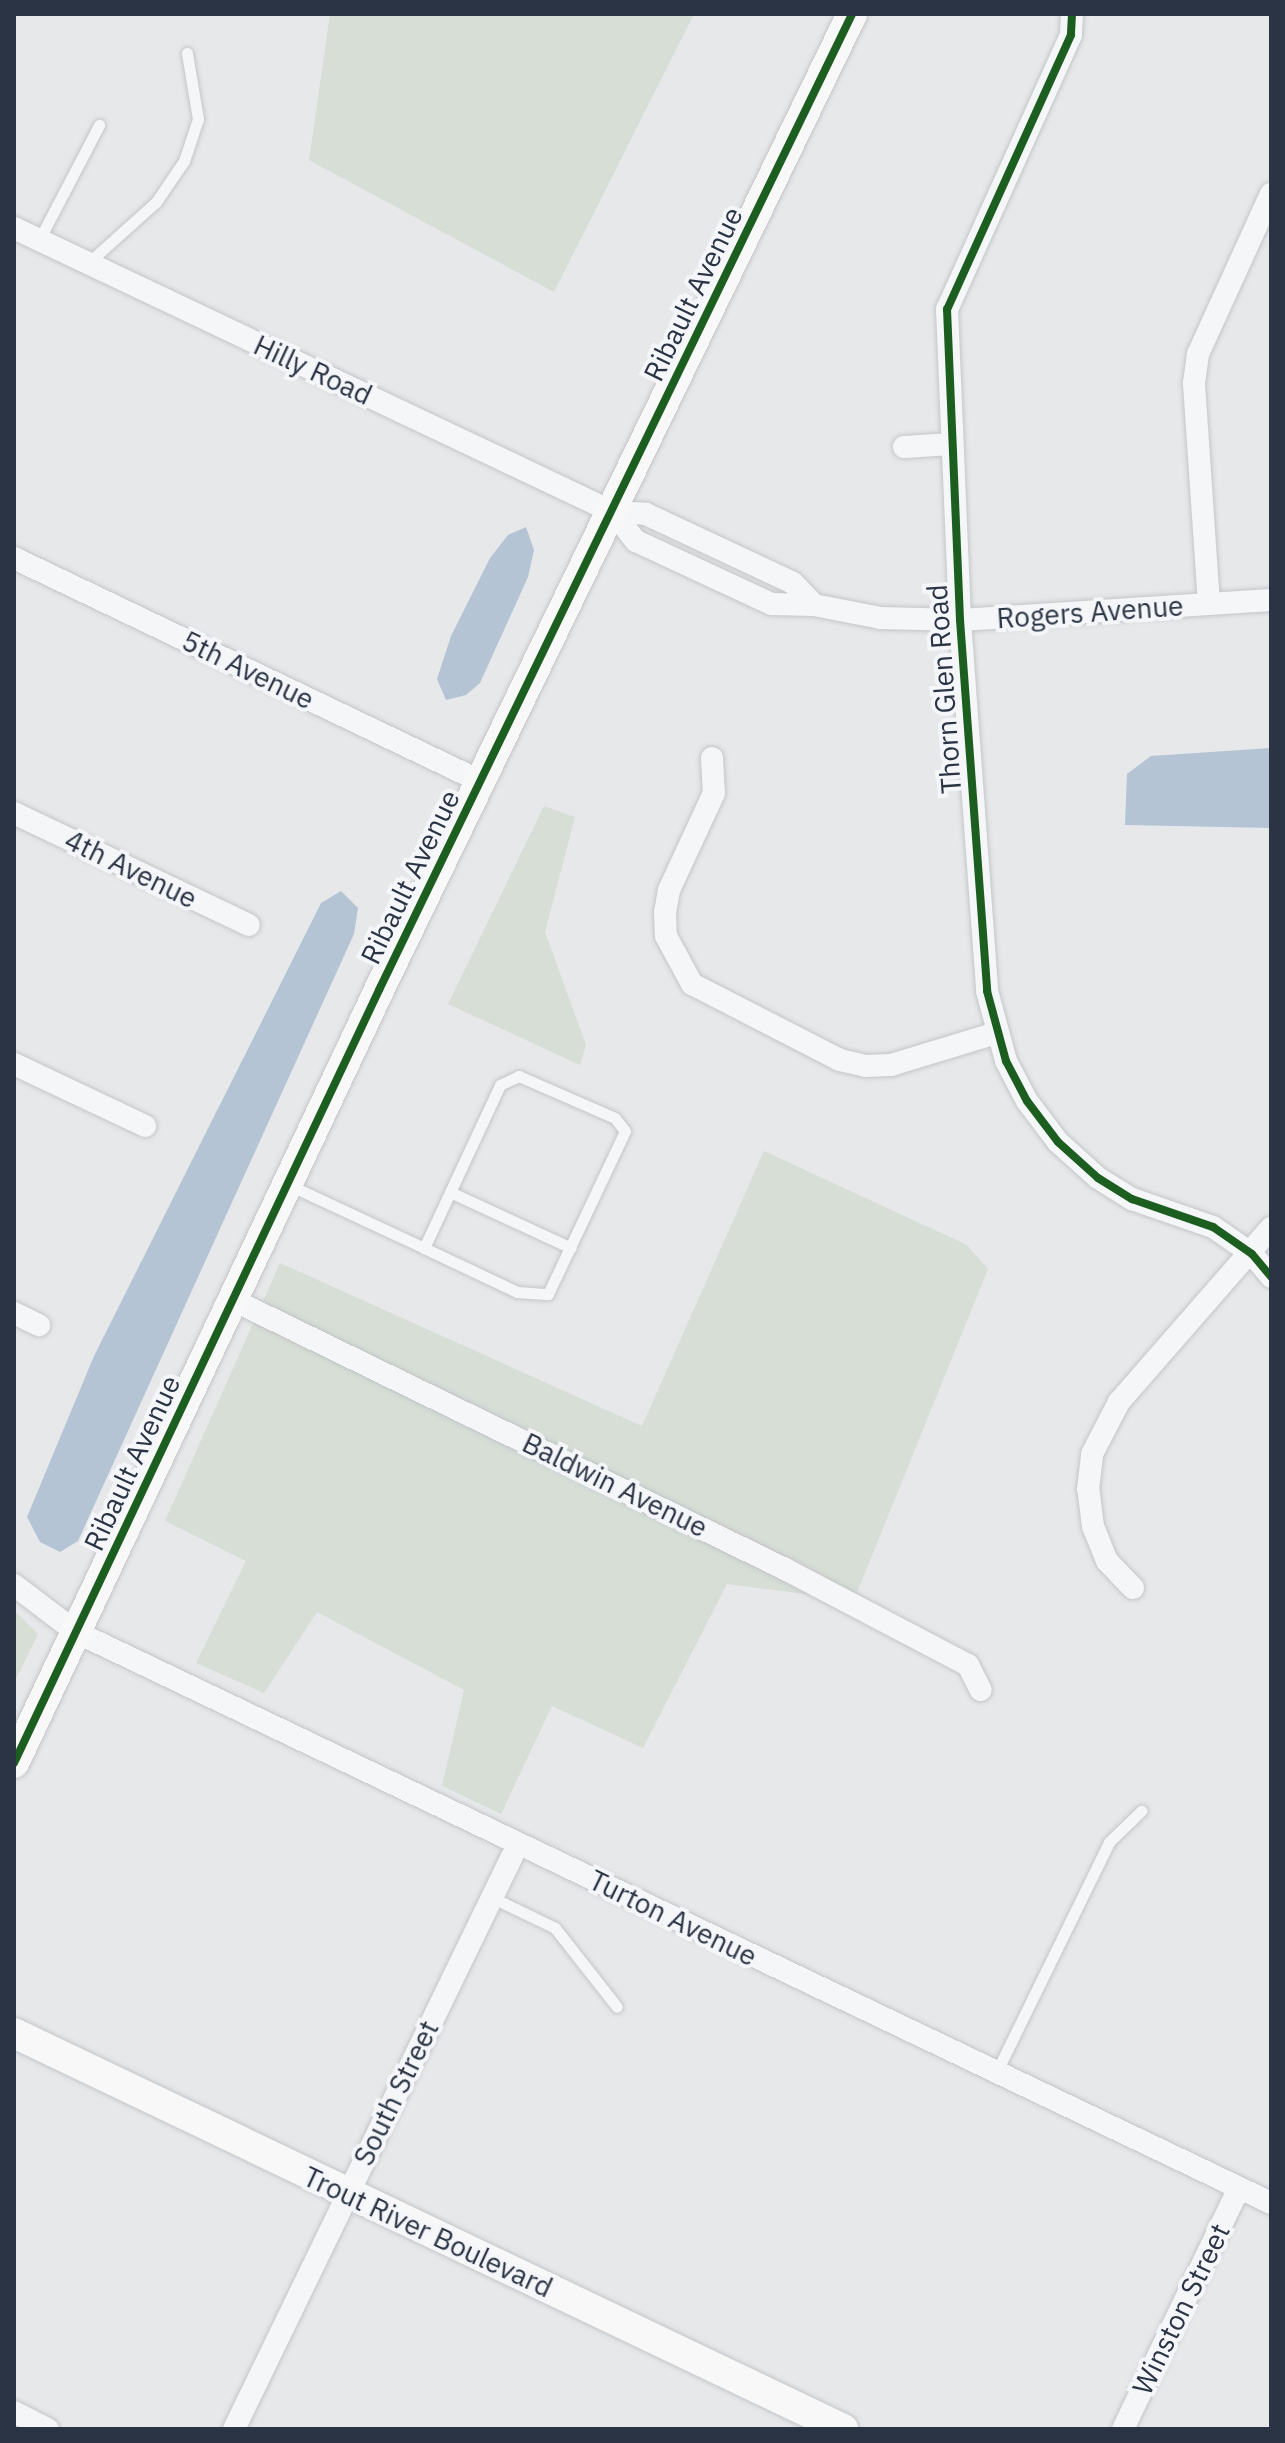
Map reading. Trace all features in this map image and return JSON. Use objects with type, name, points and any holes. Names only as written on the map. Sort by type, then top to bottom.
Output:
[{"type":"street","name":"Ribault Avenue","points":[[14,1763],[287,1184],[852,14]]},
{"type":"street","name":"Thorn Glen Road","points":[[1072,14],[1071,35],[947,309],[960,620],[987,991],[996,1033],[1027,1101],[1058,1142],[1098,1178],[1132,1199],[1213,1227],[1252,1254],[1271,1277]]},
{"type":"street","points":[[1209,604],[1194,383],[1198,354],[1271,194]]},
{"type":"street","name":"Hilly Road","points":[[14,228],[613,512]]},
{"type":"street","points":[[904,447],[951,444]]},
{"type":"street","name":"Rogers Avenue","points":[[613,512],[636,541],[772,604],[814,605],[881,618],[960,620],[1271,600]]},
{"type":"street","name":"5th Avenue","points":[[14,558],[482,782]]},
{"type":"street","points":[[712,758],[714,793],[669,890],[665,912],[666,936],[692,984],[840,1060],[865,1066],[891,1065],[996,1033]]},
{"type":"street","name":"4th Avenue","points":[[14,813],[249,925]]},
{"type":"street","points":[[14,1064],[145,1126]]},
{"type":"street","points":[[1133,1588],[1107,1561],[1093,1527],[1088,1489],[1092,1454],[1119,1402],[1252,1254],[1271,1228]]},
{"type":"street","name":"Baldwin Avenue","points":[[233,1300],[785,1569],[968,1665],[981,1690]]},
{"type":"street","points":[[14,1313],[39,1325]]},
{"type":"street","name":"Turton Avenue","points":[[14,1585],[76,1632],[1271,2203]]},
{"type":"street","name":"South Street","points":[[234,2429],[518,1844]]},
{"type":"street","name":"Trout River Boulevard","points":[[14,2033],[843,2429]]},
{"type":"street","name":"Winston Street","points":[[1123,2429],[1239,2188]]},
{"type":"street","points":[[14,2412],[48,2429]]},
{"type":"lane","points":[[88,263],[156,202],[184,161],[198,119],[187,53]]},
{"type":"lane","points":[[39,240],[99,125]]},
{"type":"lane","points":[[287,1184],[517,1292],[548,1294],[619,1152],[625,1131],[615,1118],[519,1076],[500,1085],[424,1248]]},
{"type":"lane","points":[[450,1192],[571,1248]]},
{"type":"lane","points":[[996,2073],[1109,1842],[1141,1811]]},
{"type":"lane","points":[[491,1897],[555,1928],[617,2007]]},
{"type":"shaded area","points":[[330,14],[694,14],[554,292],[309,160]]},
{"type":"shaded area","points":[[544,806],[575,817],[545,932],[586,1045],[580,1065],[448,1004]]},
{"type":"shaded area","points":[[764,1151],[967,1245],[988,1269],[854,1600],[727,1584],[643,1748],[552,1706],[501,1814],[442,1786],[464,1690],[317,1612],[264,1693],[196,1663],[246,1561],[165,1521],[280,1263],[642,1426]]},
{"type":"shaded area","points":[[14,1610],[38,1634],[14,1683]]},
{"type":"water","points":[[526,527],[534,550],[528,577],[480,683],[466,695],[446,700],[437,679],[451,636],[490,558],[508,535]]},
{"type":"water","points":[[1271,748],[1271,828],[1125,825],[1127,774],[1151,756]]},
{"type":"water","points":[[341,891],[358,908],[354,934],[78,1541],[60,1552],[40,1542],[27,1517],[94,1356],[321,903]]},
{"type":"cycle path","points":[[14,1763],[379,990],[852,14]]},
{"type":"cycle path","points":[[1072,14],[1071,35],[947,309],[960,620],[987,991],[1006,1061],[1027,1101],[1058,1142],[1098,1178],[1132,1199],[1213,1227],[1252,1254],[1271,1277]]}]
